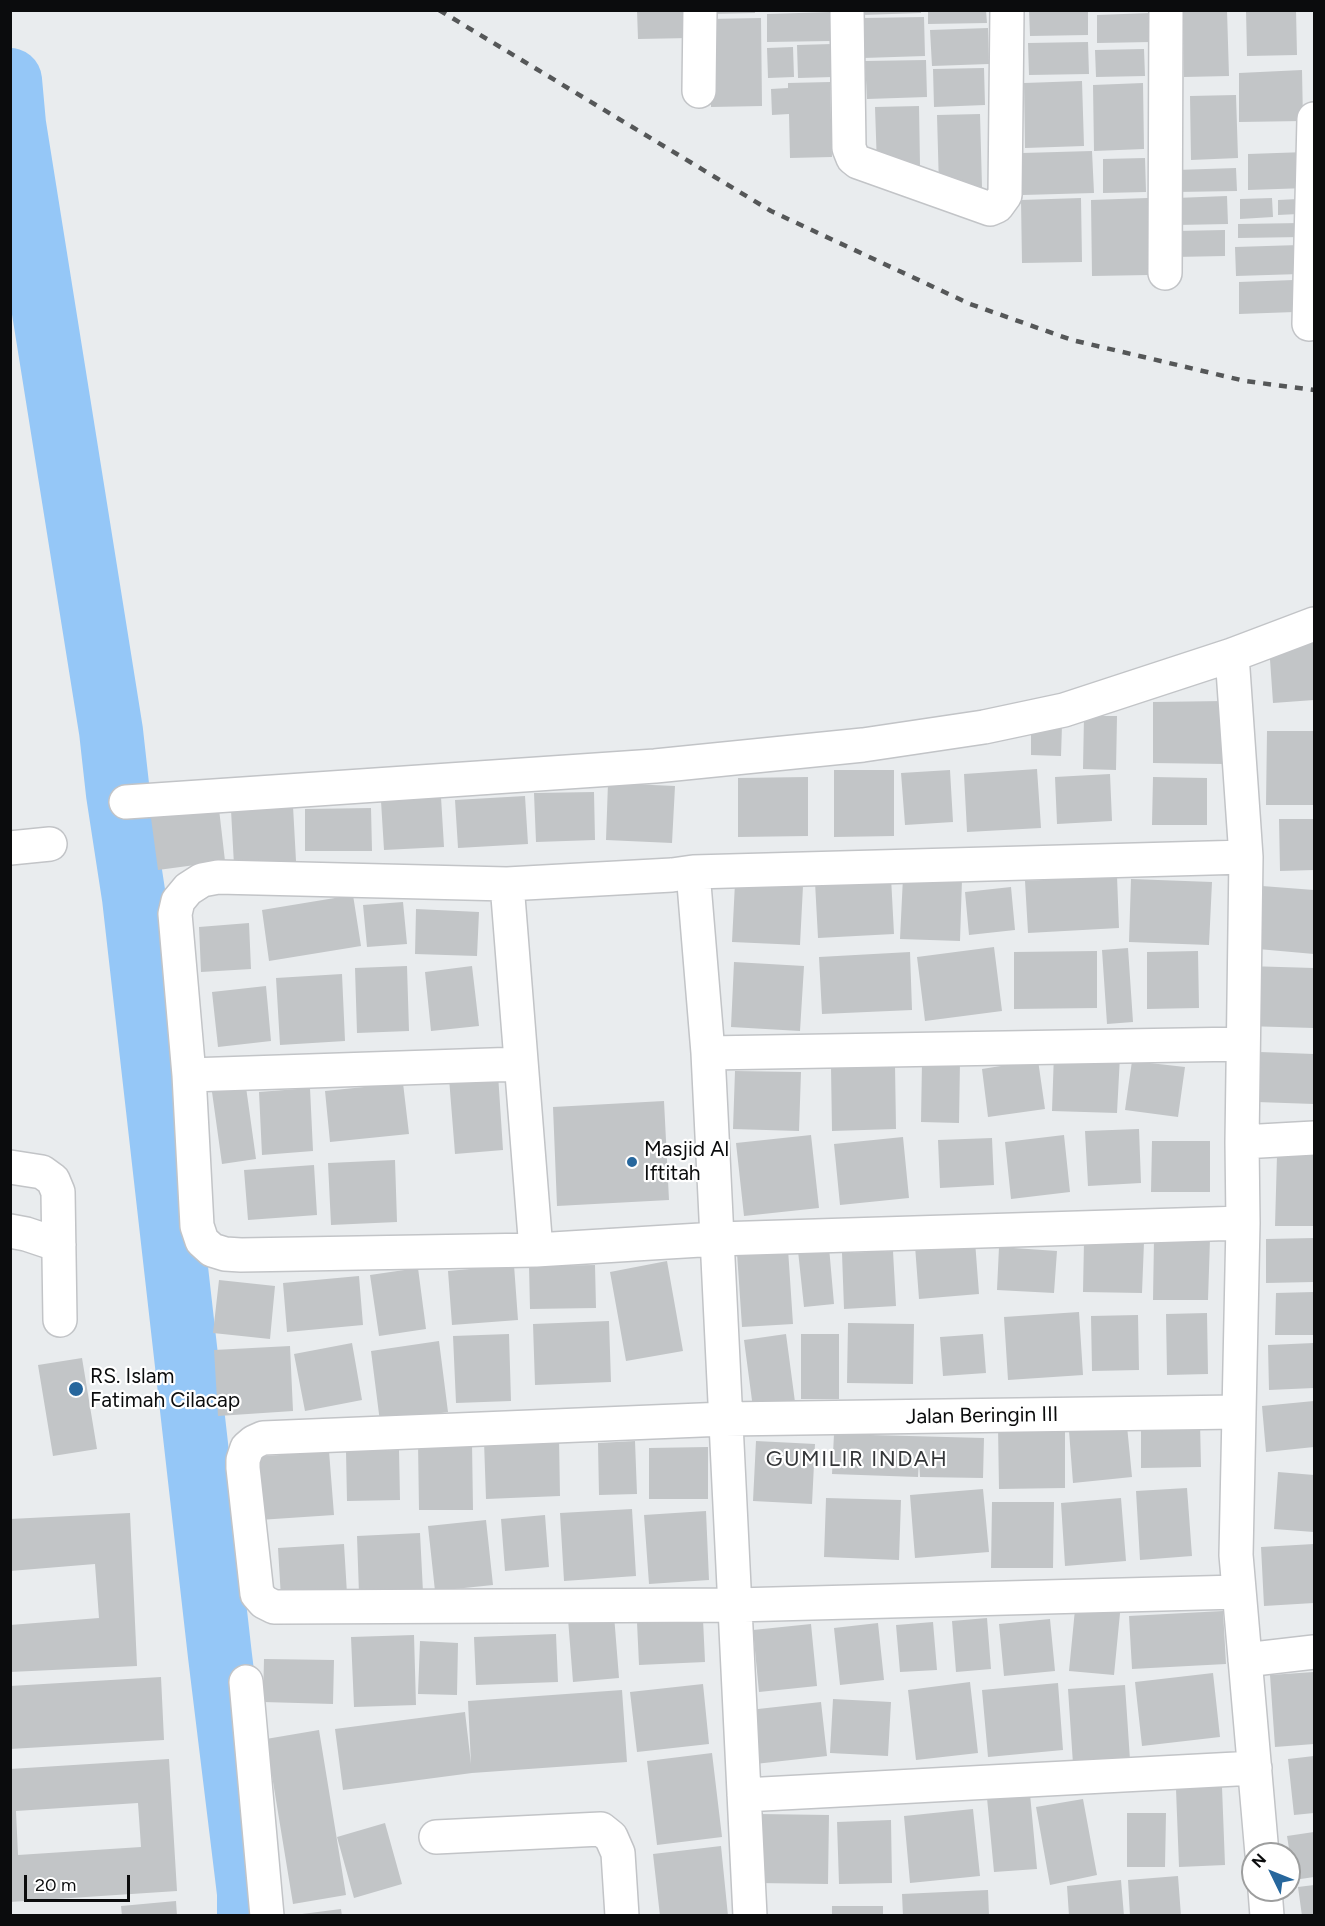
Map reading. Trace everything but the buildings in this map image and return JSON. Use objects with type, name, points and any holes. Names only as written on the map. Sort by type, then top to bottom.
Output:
[{"type":"street","points":[[699,91],[700,10]]},
{"type":"street","points":[[847,10],[849,148],[854,158],[858,162],[990,208],[1002,202],[1005,195],[1007,10]]},
{"type":"street","points":[[1165,273],[1166,10]]},
{"type":"street","points":[[1309,324],[1314,119]]},
{"type":"street","points":[[126,802],[655,766],[863,745],[984,727],[1064,710],[1232,655],[1314,624]]},
{"type":"street","points":[[1232,655],[1246,857],[1243,1223],[1236,1555],[1261,1842]]},
{"type":"street","points":[[10,848],[50,844]]},
{"type":"street","points":[[1243,1223],[717,1239],[536,1250],[225,1254],[212,1250],[202,1241],[197,1226],[189,1075],[175,914],[178,900],[188,889],[202,880],[218,877],[507,884],[693,872],[1246,857]]},
{"type":"street","points":[[693,872],[708,1053],[750,1916]]},
{"type":"street","points":[[507,884],[536,1250]]},
{"type":"street","points":[[708,1053],[1244,1044]]},
{"type":"street","points":[[189,1075],[521,1064]]},
{"type":"street","points":[[1242,1142],[1314,1138]]},
{"type":"street","points":[[10,1167],[42,1172],[53,1180],[58,1192],[60,1320]]},
{"type":"street","points":[[10,1231],[59,1245]]},
{"type":"street","name":"Jalan Beringin III","points":[[1238,1412],[725,1419],[263,1438],[247,1448],[243,1468],[257,1594],[264,1602],[274,1607],[735,1605],[1239,1592]]},
{"type":"street","points":[[1245,1660],[1314,1652]]},
{"type":"street","points":[[246,1682],[267,1916]]},
{"type":"street","points":[[744,1795],[1255,1768]]},
{"type":"street","points":[[436,1837],[601,1829],[611,1837],[618,1853],[622,1916]]},
{"type":"waterway","points":[[10,80],[14,124],[111,731],[134,898],[249,1893],[249,1916]]},
{"type":"railway","points":[[439,10],[771,211],[970,304],[1072,340],[1245,381],[1314,390]]},
{"type":"place","name":"Masjid Al Iftitah","points":[[632,1162]]},
{"type":"place","name":"RS. Islam Fatimah Cilacap","points":[[76,1389]]},
{"type":"district","name":"GUMILIR INDAH","points":[[857,1460]]}]
